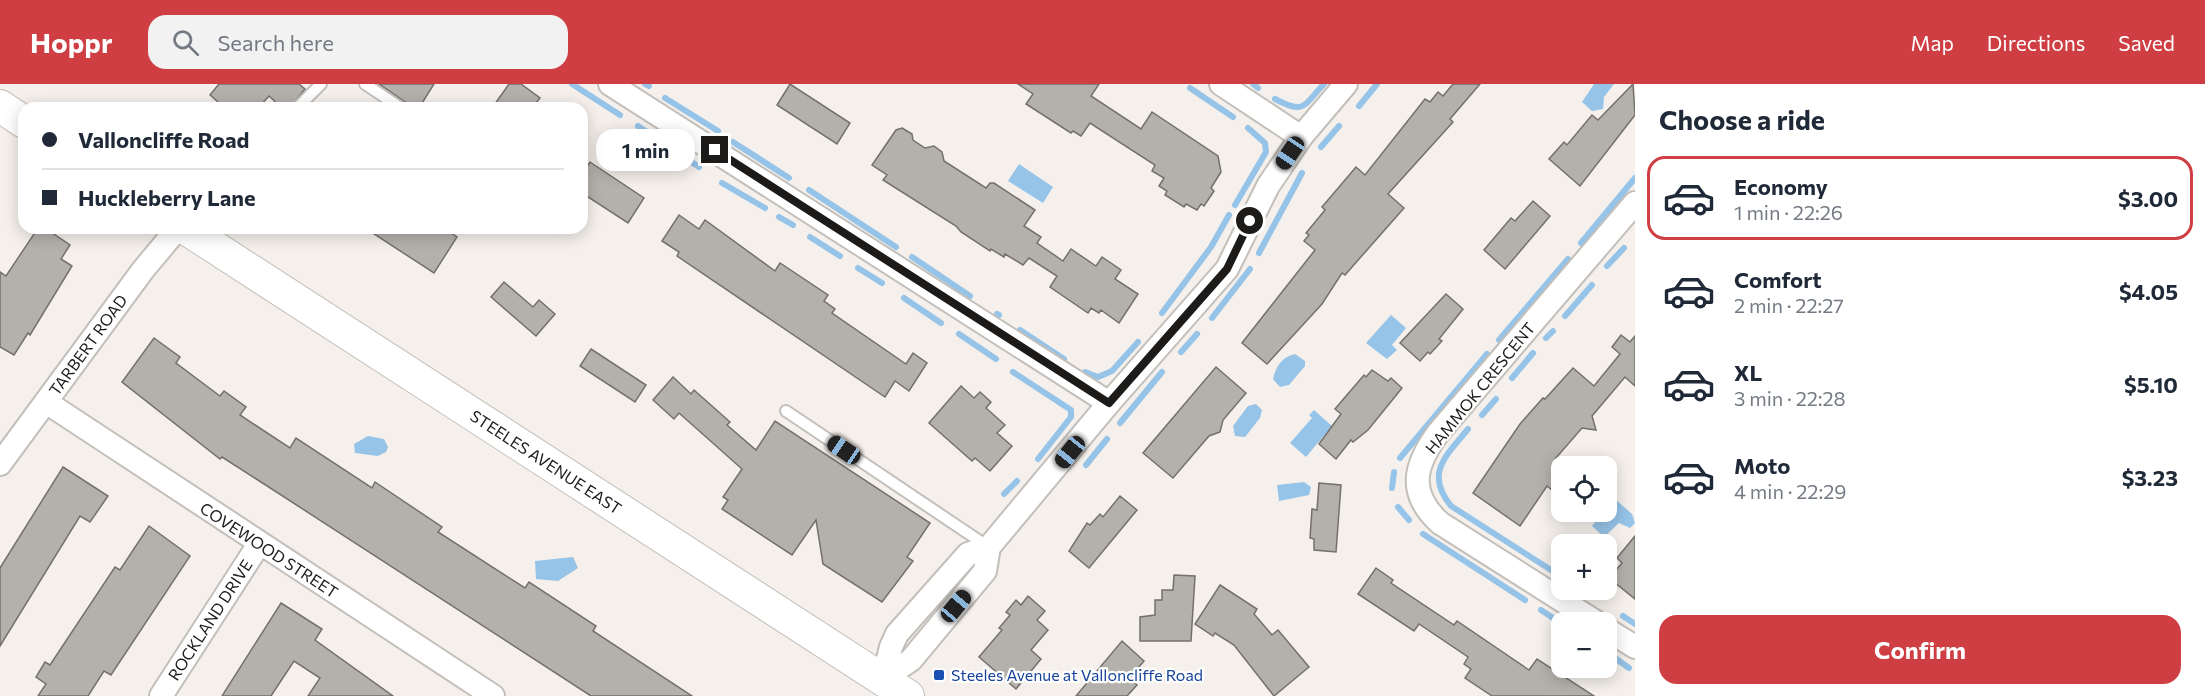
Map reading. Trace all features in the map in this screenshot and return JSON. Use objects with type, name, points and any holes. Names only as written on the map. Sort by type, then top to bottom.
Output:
[{"type":"main road","points":[[0,106],[18,118]]},
{"type":"main road","name":"STEELES AVENUE EAST","points":[[194,234],[895,687]]},
{"type":"street","points":[[610,84],[1109,403]]},
{"type":"street","points":[[1221,84],[1301,137]]},
{"type":"street","points":[[895,687],[911,660],[985,571],[989,547],[1109,403],[1227,269],[1268,186],[1301,137],[1346,84]]},
{"type":"street","name":"HAMMOK CRESCENT","points":[[1580,612],[1440,523],[1425,509],[1418,491],[1418,476],[1424,451],[1439,432],[1635,203]]},
{"type":"street","name":"TARBERT ROAD","points":[[0,464],[143,270],[173,234]]},
{"type":"street","name":"COVEWOOD STREET","points":[[46,402],[493,696]]},
{"type":"street","name":"ROCKLAND DRIVE","points":[[161,696],[259,544]]},
{"type":"street","points":[[1617,636],[1635,647]]},
{"type":"lane","points":[[303,102],[321,84]]},
{"type":"lane","points":[[365,84],[392,102]]},
{"type":"lane","points":[[786,411],[989,547]]},
{"type":"water","points":[[1594,84],[1614,84],[1604,97],[1603,109],[1592,111],[1582,102]]},
{"type":"water","points":[[1019,164],[1053,187],[1043,203],[1008,181]]},
{"type":"water","points":[[1391,315],[1406,328],[1392,345],[1397,350],[1387,359],[1366,343]]},
{"type":"water","points":[[1295,354],[1305,361],[1305,366],[1289,385],[1280,387],[1273,379],[1276,370],[1283,360]]},
{"type":"water","points":[[1256,404],[1262,410],[1260,418],[1245,437],[1235,436],[1233,426],[1248,406]]},
{"type":"water","points":[[1314,410],[1332,426],[1306,457],[1290,443],[1312,418],[1309,415]]},
{"type":"water","points":[[368,436],[384,439],[388,447],[386,452],[378,456],[355,453],[354,444]]},
{"type":"water","points":[[1304,482],[1311,487],[1309,495],[1279,501],[1277,485]]},
{"type":"water","points":[[1617,501],[1632,514],[1635,523],[1630,528],[1619,523],[1607,534],[1601,534],[1592,526],[1595,522],[1617,522]]},
{"type":"water","points":[[573,557],[578,568],[558,581],[536,579],[535,561]]},
{"type":"building","points":[[219,84],[299,84],[305,89],[295,102],[276,102],[269,96],[264,102],[218,102],[210,95]]},
{"type":"building","points":[[379,84],[434,84],[423,102],[405,102]]},
{"type":"building","points":[[509,84],[521,84],[540,98],[537,102],[496,102]]},
{"type":"building","points":[[790,84],[850,123],[837,144],[777,105]]},
{"type":"building","points":[[1018,84],[1099,84],[1091,96],[1141,129],[1152,112],[1218,156],[1221,172],[1211,188],[1214,191],[1204,206],[1201,204],[1197,210],[1186,204],[1184,207],[1165,195],[1167,191],[1159,186],[1164,178],[1152,171],[1155,165],[1090,123],[1081,136],[1073,131],[1071,133],[1026,104],[1033,94]]},
{"type":"building","points":[[1453,84],[1480,84],[1450,119],[1453,122],[1388,194],[1404,208],[1345,275],[1342,273],[1322,304],[1267,364],[1242,343],[1315,250],[1304,241],[1309,235],[1306,233],[1325,210],[1322,207],[1356,167],[1365,175],[1425,99],[1430,102],[1438,92],[1443,96]]},
{"type":"building","points":[[1633,84],[1635,115],[1580,186],[1549,159],[1564,142],[1567,145],[1592,115],[1598,120]]},
{"type":"building","points":[[902,128],[912,134],[913,140],[925,148],[934,146],[942,152],[944,161],[986,188],[990,183],[994,183],[1035,210],[1024,226],[1041,237],[1037,243],[1063,261],[1071,249],[1096,266],[1102,257],[1121,270],[1115,279],[1138,294],[1119,323],[1101,310],[1099,313],[1091,308],[1088,313],[1050,287],[1057,276],[1029,258],[1023,265],[1005,254],[1004,257],[991,249],[990,251],[961,232],[956,226],[883,180],[887,175],[872,165],[896,130]]},
{"type":"building","points":[[590,162],[644,198],[628,223],[588,197],[588,165]]},
{"type":"building","points":[[1533,201],[1550,216],[1505,269],[1484,250],[1511,218],[1515,221]]},
{"type":"building","points":[[679,215],[699,229],[705,220],[775,271],[780,263],[828,295],[824,301],[835,309],[832,313],[906,364],[913,353],[927,363],[909,391],[895,381],[885,397],[677,256],[679,252],[662,241]]},
{"type":"building","points":[[34,234],[54,234],[70,245],[61,259],[72,266],[30,335],[28,333],[14,355],[0,347],[0,272],[6,276]]},
{"type":"building","points":[[374,234],[453,234],[457,237],[434,273]]},
{"type":"building","points":[[504,282],[533,307],[539,300],[555,314],[536,336],[491,297]]},
{"type":"building","points":[[1446,294],[1463,309],[1439,339],[1442,341],[1420,361],[1400,343]]},
{"type":"building","points":[[1621,335],[1630,342],[1635,336],[1635,386],[1625,377],[1592,416],[1596,430],[1582,428],[1558,456],[1551,456],[1551,489],[1547,486],[1520,526],[1473,493],[1520,424],[1543,398],[1545,399],[1573,368],[1594,386],[1620,354],[1612,347]]},
{"type":"building","points":[[154,338],[180,357],[176,363],[220,396],[224,391],[246,407],[240,415],[290,448],[296,438],[372,488],[375,482],[442,527],[438,532],[525,588],[529,582],[596,626],[593,631],[692,696],[591,696],[222,457],[220,459],[122,382]]},
{"type":"building","points":[[591,349],[646,385],[635,402],[580,366]]},
{"type":"building","points":[[1216,367],[1246,393],[1223,420],[1220,432],[1209,436],[1173,478],[1143,453]]},
{"type":"building","points":[[1372,370],[1388,381],[1391,378],[1402,388],[1368,430],[1353,442],[1351,440],[1336,459],[1319,444],[1341,414],[1335,409],[1364,375],[1366,377]]},
{"type":"building","points":[[673,377],[691,394],[694,390],[730,422],[727,425],[756,450],[775,421],[930,523],[907,557],[913,561],[882,602],[823,564],[816,520],[792,555],[722,509],[728,500],[723,497],[742,469],[679,413],[674,419],[653,400]]},
{"type":"building","points":[[961,386],[974,398],[980,392],[991,402],[986,408],[1005,425],[997,433],[1012,446],[990,471],[975,458],[972,461],[929,423]]},
{"type":"building","points":[[63,467],[108,496],[90,522],[80,516],[0,646],[0,568]]},
{"type":"building","points":[[1319,483],[1341,485],[1336,552],[1314,550],[1314,539],[1310,538],[1312,509],[1317,510]]},
{"type":"building","points":[[1120,496],[1137,510],[1089,568],[1069,551],[1087,523],[1090,525],[1100,514],[1103,517]]},
{"type":"building","points":[[149,526],[190,556],[111,675],[104,671],[88,696],[38,696],[46,684],[36,677],[45,662],[50,665],[115,567],[120,570]]},
{"type":"building","points":[[1635,536],[1635,599],[1617,584],[1617,569],[1622,563],[1617,558]]},
{"type":"building","points":[[1376,568],[1393,580],[1391,583],[1454,625],[1457,621],[1529,670],[1537,659],[1551,668],[1551,678],[1566,678],[1594,696],[1492,696],[1465,678],[1471,669],[1464,664],[1468,657],[1419,624],[1414,631],[1358,594]]},
{"type":"building","points":[[1174,575],[1195,576],[1191,641],[1140,641],[1140,617],[1155,615],[1155,600],[1162,600],[1162,590],[1173,590]]},
{"type":"building","points":[[1220,585],[1257,609],[1254,614],[1272,635],[1278,630],[1309,667],[1274,696],[1234,645],[1215,633],[1213,636],[1195,624]]},
{"type":"building","points":[[1028,596],[1045,611],[1037,620],[1048,630],[1031,650],[1041,659],[1016,689],[979,657],[1002,630],[999,628],[1010,615],[1006,612],[1016,600],[1021,605]]},
{"type":"building","points":[[281,603],[322,629],[315,640],[393,696],[308,696],[320,678],[294,661],[271,696],[222,696]]},
{"type":"building","points":[[1122,641],[1144,661],[1138,668],[1141,670],[1133,681],[1137,685],[1127,696],[1076,696]]},
{"type":"waterway","points":[[572,84],[620,115]]},
{"type":"waterway","points":[[645,84],[649,86]]},
{"type":"waterway","points":[[1253,84],[1258,88]]},
{"type":"waterway","points":[[1275,99],[1292,106],[1303,106],[1324,84]]},
{"type":"waterway","points":[[1359,106],[1377,84]]},
{"type":"waterway","points":[[1190,88],[1233,117]]},
{"type":"waterway","points":[[665,98],[718,131]]},
{"type":"waterway","points":[[638,126],[699,167]]},
{"type":"waterway","points":[[1321,147],[1339,126]]},
{"type":"waterway","points":[[1235,205],[1266,152],[1265,143],[1248,128]]},
{"type":"waterway","points":[[733,142],[789,178]]},
{"type":"waterway","points":[[1259,253],[1302,173]]},
{"type":"waterway","points":[[1581,243],[1635,178]]},
{"type":"waterway","points":[[722,183],[765,208]]},
{"type":"waterway","points":[[809,190],[896,247]]},
{"type":"waterway","points":[[1162,313],[1211,247],[1229,215]]},
{"type":"waterway","points":[[779,217],[793,225]]},
{"type":"waterway","points":[[810,237],[840,256]]},
{"type":"waterway","points":[[1607,266],[1624,248]]},
{"type":"waterway","points":[[912,257],[970,296]]},
{"type":"waterway","points":[[1499,340],[1568,259]]},
{"type":"waterway","points":[[858,268],[882,283]]},
{"type":"waterway","points":[[1212,318],[1250,269]]},
{"type":"waterway","points":[[1565,316],[1592,285]]},
{"type":"waterway","points":[[904,298],[941,323]]},
{"type":"waterway","points":[[1020,330],[1064,359]]},
{"type":"waterway","points":[[1546,338],[1553,331]]},
{"type":"waterway","points":[[959,334],[996,359]]},
{"type":"waterway","points":[[1181,352],[1197,334]]},
{"type":"waterway","points":[[1085,372],[1098,377],[1112,371],[1138,342]]},
{"type":"waterway","points":[[1512,378],[1533,353]]},
{"type":"waterway","points":[[1400,458],[1487,354]]},
{"type":"waterway","points":[[1013,372],[1071,410],[1071,417],[1038,459]]},
{"type":"waterway","points":[[1120,423],[1162,372]]},
{"type":"waterway","points":[[1482,415],[1496,399]]},
{"type":"waterway","points":[[1468,429],[1441,465],[1439,484],[1443,494],[1451,506],[1551,570]]},
{"type":"waterway","points":[[1086,465],[1107,439]]},
{"type":"waterway","points":[[1392,488],[1394,472]]},
{"type":"waterway","points":[[1004,494],[1017,481]]},
{"type":"waterway","points":[[1398,507],[1409,520]]},
{"type":"waterway","points":[[1423,534],[1525,600]]},
{"type":"waterway","points":[[1541,610],[1551,617]]},
{"type":"waterway","points":[[1623,616],[1635,624]]},
{"type":"waterway","points":[[1617,659],[1629,668]]},
{"type":"place","name":"Steeles Avenue at Valloncliffe Road","points":[[939,675]]},
{"type":"route","points":[[715,150],[1109,403],[1201,302],[1227,269],[1250,221]]}]
